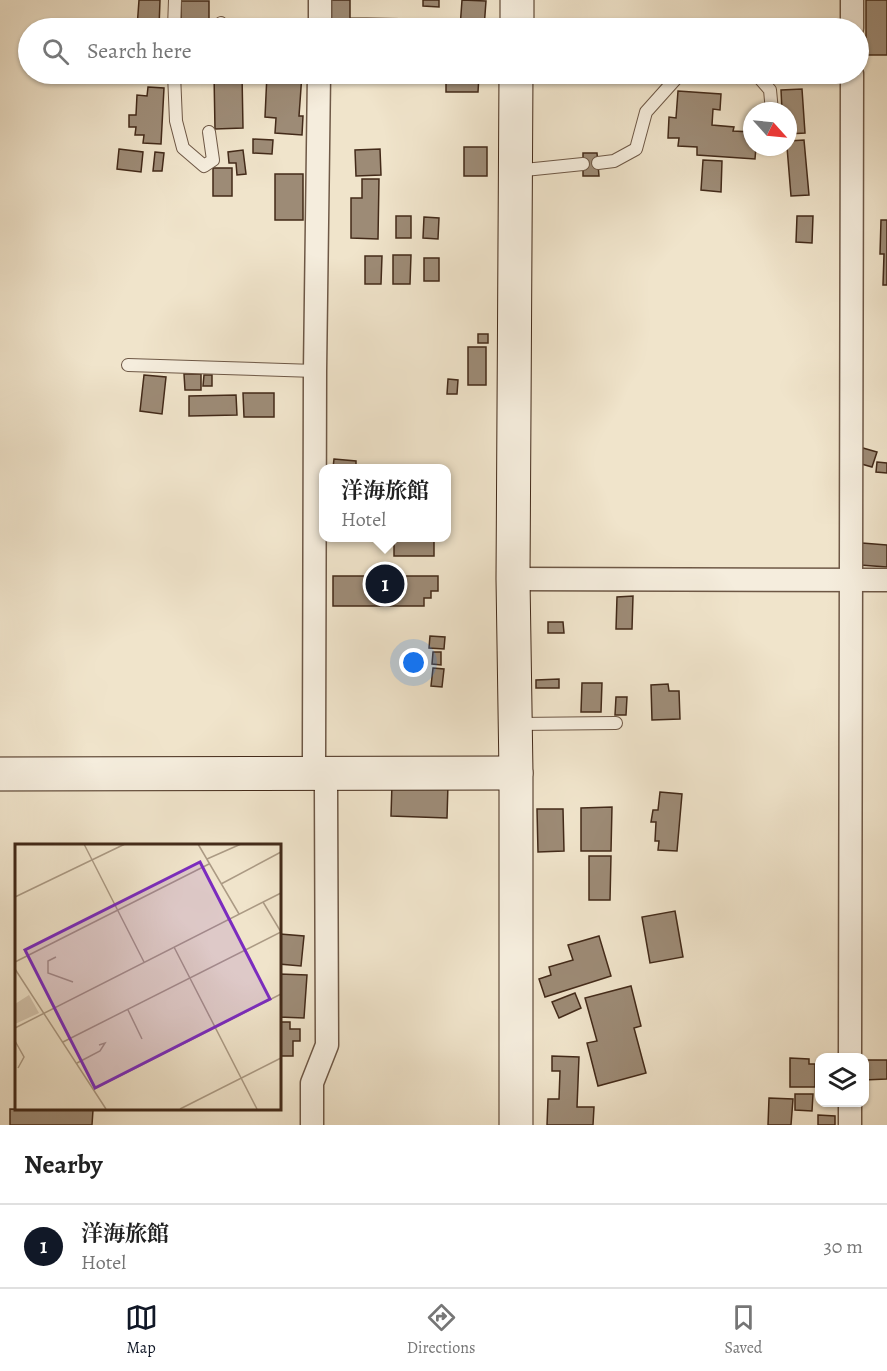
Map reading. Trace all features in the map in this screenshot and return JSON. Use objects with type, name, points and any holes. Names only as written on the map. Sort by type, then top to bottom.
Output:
[{"type":"street","points":[[320,0],[320,18]]},
{"type":"street","points":[[517,0],[517,18]]},
{"type":"street","points":[[852,0],[852,18]]},
{"type":"street","points":[[312,1125],[312,1083],[327,1046],[326,788],[314,759],[319,84]]},
{"type":"street","points":[[516,84],[513,579],[516,724],[516,1125]]},
{"type":"street","points":[[850,1053],[852,84]]},
{"type":"street","points":[[513,579],[887,580]]},
{"type":"street","points":[[0,774],[516,773]]},
{"type":"street","points":[[850,1107],[850,1125]]},
{"type":"lane","points":[[174,18],[175,0]]},
{"type":"lane","points":[[174,84],[176,121],[183,148],[204,166],[213,160],[209,132]]},
{"type":"lane","points":[[598,163],[614,161],[636,149],[646,112],[671,84]]},
{"type":"lane","points":[[765,84],[770,90],[771,102]]},
{"type":"lane","points":[[514,171],[583,164]]},
{"type":"lane","points":[[128,364],[315,371]]},
{"type":"lane","points":[[516,724],[615,723]]},
{"type":"building","points":[[139,0],[160,0],[159,18],[138,18]]},
{"type":"building","points":[[329,0],[350,0],[350,18],[328,18]]},
{"type":"building","points":[[423,0],[439,0],[439,7],[423,6]]},
{"type":"building","points":[[462,0],[486,1],[485,18],[461,18]]},
{"type":"building","points":[[866,0],[887,0],[887,55],[869,55],[869,18],[866,18]]},
{"type":"building","points":[[181,1],[209,1],[209,18],[181,18]]},
{"type":"building","points":[[214,84],[242,84],[243,128],[215,129]]},
{"type":"building","points":[[267,84],[301,84],[299,116],[303,116],[302,135],[275,133],[276,118],[265,117]]},
{"type":"building","points":[[446,84],[478,84],[478,92],[446,92]]},
{"type":"building","points":[[148,87],[164,88],[161,144],[143,143],[144,135],[135,135],[136,127],[129,127],[129,115],[136,115],[137,95],[147,96]]},
{"type":"building","points":[[802,89],[805,133],[797,133],[797,102],[782,102],[781,90]]},
{"type":"building","points":[[678,91],[721,94],[720,110],[713,109],[712,125],[734,127],[733,131],[743,132],[743,156],[755,156],[755,159],[697,155],[697,147],[678,146],[679,138],[668,138],[669,117],[676,118]]},
{"type":"building","points":[[253,139],[273,140],[272,154],[253,153]]},
{"type":"building","points":[[797,140],[804,140],[809,195],[791,196],[788,156],[797,156]]},
{"type":"building","points":[[464,147],[487,147],[487,176],[464,176]]},
{"type":"building","points":[[119,149],[143,152],[141,172],[117,169]]},
{"type":"building","points":[[380,149],[381,175],[356,176],[355,150]]},
{"type":"building","points":[[243,150],[246,174],[237,175],[236,163],[229,163],[228,152]]},
{"type":"building","points":[[155,152],[164,153],[162,171],[153,171]]},
{"type":"building","points":[[583,153],[597,153],[599,176],[583,176]]},
{"type":"building","points":[[703,160],[722,161],[721,192],[701,190]]},
{"type":"building","points":[[213,168],[232,168],[232,196],[213,196]]},
{"type":"building","points":[[275,174],[303,174],[303,220],[275,220]]},
{"type":"building","points":[[362,179],[379,179],[378,239],[351,238],[351,198],[362,198]]},
{"type":"building","points":[[396,216],[411,216],[411,238],[396,238]]},
{"type":"building","points":[[797,216],[813,216],[812,243],[796,242]]},
{"type":"building","points":[[424,217],[439,218],[438,239],[423,238]]},
{"type":"building","points":[[881,220],[887,220],[887,285],[883,285],[884,254],[880,254]]},
{"type":"building","points":[[393,255],[411,255],[410,284],[393,284]]},
{"type":"building","points":[[365,256],[382,256],[381,284],[365,284]]},
{"type":"building","points":[[424,258],[439,258],[439,281],[424,281]]},
{"type":"building","points":[[478,334],[488,334],[488,343],[478,343]]},
{"type":"building","points":[[468,347],[486,347],[486,385],[468,385]]},
{"type":"building","points":[[184,374],[201,374],[201,390],[185,390]]},
{"type":"building","points":[[144,375],[166,377],[162,414],[140,411]]},
{"type":"building","points":[[204,375],[212,375],[212,386],[203,386]]},
{"type":"building","points":[[448,379],[458,380],[457,394],[447,394]]},
{"type":"building","points":[[243,393],[274,393],[274,417],[244,417]]},
{"type":"building","points":[[236,395],[237,415],[189,416],[189,396]]},
{"type":"building","points":[[863,448],[877,452],[872,467],[858,463]]},
{"type":"building","points":[[334,459],[356,461],[356,464],[333,464]]},
{"type":"building","points":[[877,462],[887,463],[887,473],[876,472]]},
{"type":"building","points":[[394,542],[434,542],[434,556],[394,556]]},
{"type":"building","points":[[862,543],[887,545],[887,567],[860,565]]},
{"type":"building","points":[[333,576],[438,576],[438,591],[431,591],[431,598],[424,598],[424,606],[333,606]]},
{"type":"building","points":[[633,596],[632,629],[616,629],[617,597]]},
{"type":"building","points":[[548,622],[563,622],[564,633],[548,633]]},
{"type":"building","points":[[430,636],[445,637],[444,649],[429,648]]},
{"type":"building","points":[[433,652],[441,652],[441,665],[432,664]]},
{"type":"building","points":[[433,668],[444,669],[442,687],[431,686]]},
{"type":"building","points":[[559,679],[559,688],[536,688],[536,680]]},
{"type":"building","points":[[582,683],[602,683],[601,712],[581,712]]},
{"type":"building","points":[[668,684],[669,691],[679,691],[680,719],[652,720],[651,685]]},
{"type":"building","points":[[616,697],[627,697],[626,715],[615,715]]},
{"type":"building","points":[[392,783],[448,784],[447,818],[391,816]]},
{"type":"building","points":[[660,792],[682,794],[677,851],[658,850],[659,841],[655,841],[656,822],[651,822],[653,810],[658,810]]},
{"type":"building","points":[[612,807],[611,851],[581,851],[581,808]]},
{"type":"building","points":[[537,809],[563,809],[564,851],[538,852]]},
{"type":"building","points":[[589,856],[611,856],[610,900],[589,900]]},
{"type":"building","points":[[675,911],[683,957],[650,963],[642,917]]},
{"type":"building","points":[[280,934],[304,936],[301,966],[280,964]]},
{"type":"building","points":[[599,936],[611,976],[545,997],[539,979],[551,975],[549,967],[573,960],[568,945]]},
{"type":"building","points":[[280,974],[307,975],[304,1018],[280,1017]]},
{"type":"building","points":[[631,986],[641,1026],[634,1028],[646,1073],[598,1086],[587,1043],[597,1041],[585,998]]},
{"type":"building","points":[[575,993],[581,1008],[559,1018],[552,1002]]},
{"type":"building","points":[[280,1022],[290,1022],[290,1029],[300,1029],[300,1041],[293,1041],[293,1056],[280,1056]]},
{"type":"building","points":[[552,1056],[579,1057],[577,1107],[594,1107],[593,1125],[547,1125],[548,1099],[559,1099],[560,1071],[552,1071]]},
{"type":"building","points":[[790,1058],[809,1059],[809,1064],[815,1064],[815,1087],[790,1087]]},
{"type":"building","points":[[869,1060],[887,1060],[887,1079],[869,1080]]},
{"type":"building","points":[[795,1094],[813,1094],[812,1111],[795,1110]]},
{"type":"building","points":[[769,1098],[793,1099],[791,1125],[768,1125]]},
{"type":"building","points":[[10,1109],[93,1110],[92,1125],[10,1125]]},
{"type":"building","points":[[818,1115],[835,1116],[835,1125],[818,1125]]},
{"type":"place","name":"洋海旅館","points":[[385,584]]}]
